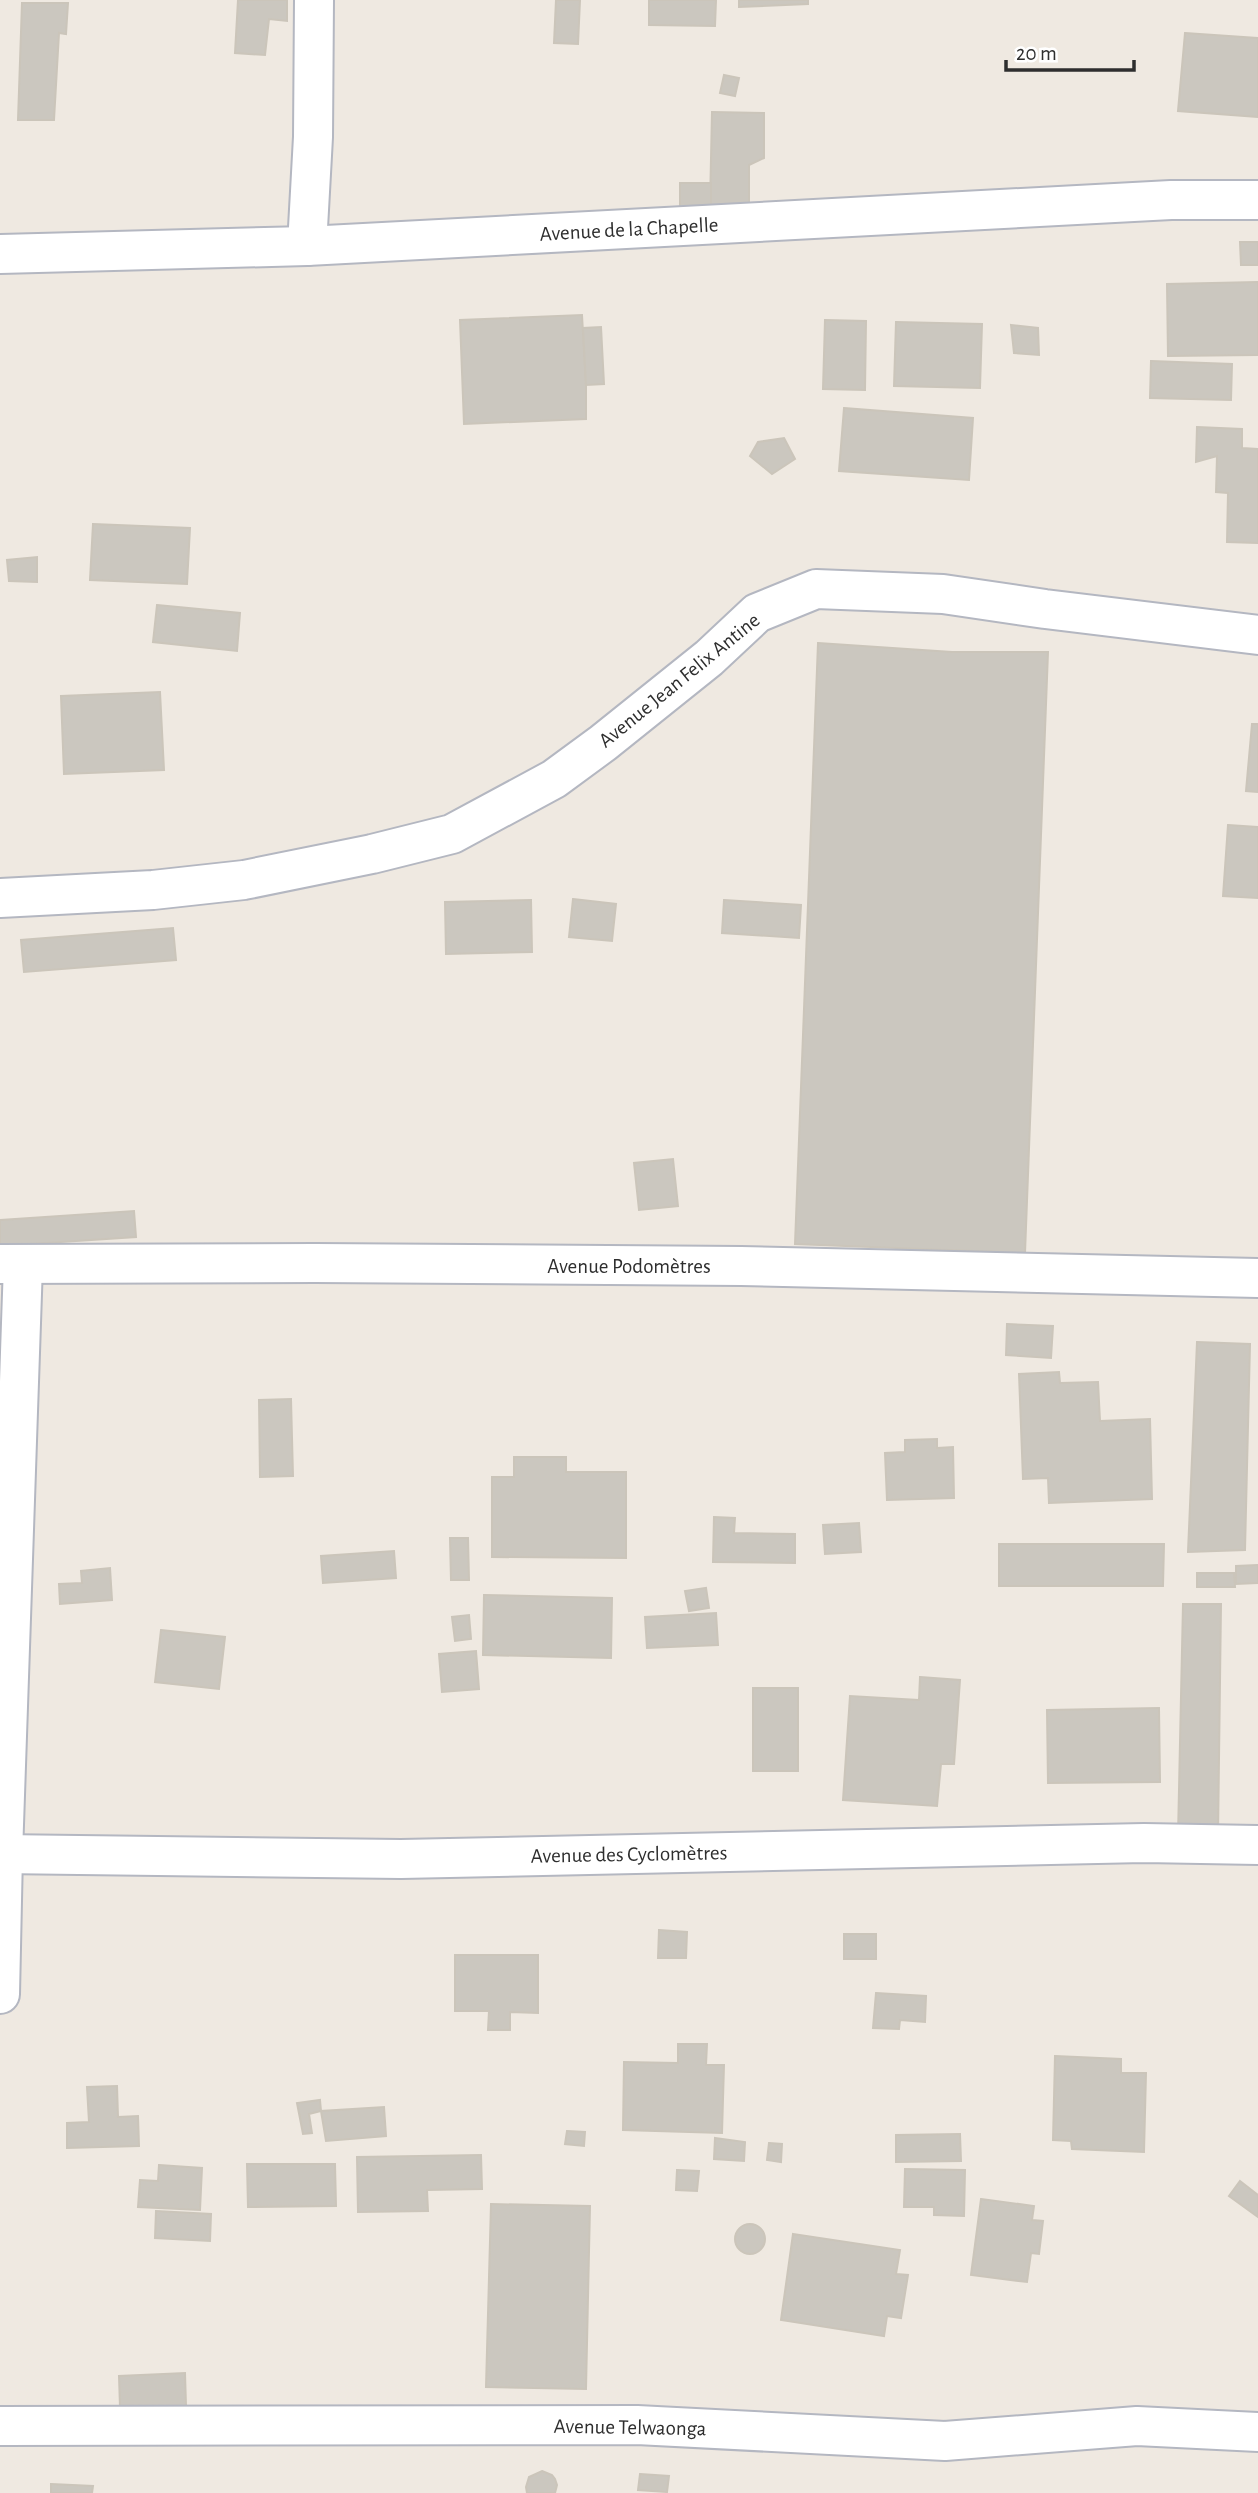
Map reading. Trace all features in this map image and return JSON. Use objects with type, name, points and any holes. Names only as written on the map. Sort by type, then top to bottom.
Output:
[{"type":"street","points":[[307,246],[313,136],[314,0]]},
{"type":"street","name":"Avenue de la Chapelle","points":[[0,254],[307,246],[1171,200],[1258,200]]},
{"type":"street","name":"Avenue Jean Felix Antine","points":[[0,898],[244,880],[372,854],[452,834],[554,779],[709,658],[757,613],[816,589],[943,594],[1045,610],[1258,635]]},
{"type":"street","points":[[0,1994],[11,1264]]},
{"type":"street","name":"Avenue Podomètres","points":[[11,1264],[741,1266],[1258,1278]]},
{"type":"street","name":"Avenue des Cyclomètres","points":[[1,1854],[401,1859],[1144,1843],[1258,1845]]},
{"type":"street","name":"Avenue Telwaonga","points":[[0,2426],[637,2425],[945,2441],[1137,2426],[1258,2432]]},
{"type":"building","points":[[238,0],[287,0],[287,21],[269,19],[265,55],[235,53]]},
{"type":"building","points":[[556,0],[580,0],[578,44],[554,43]]},
{"type":"building","points":[[649,0],[716,0],[715,26],[649,25]]},
{"type":"building","points":[[739,0],[808,0],[808,4],[739,7]]},
{"type":"building","points":[[22,3],[68,3],[66,34],[59,33],[54,120],[18,120]]},
{"type":"building","points":[[1185,33],[1258,38],[1258,117],[1178,111]]},
{"type":"building","points":[[724,75],[739,78],[735,96],[720,93]]},
{"type":"building","points":[[712,112],[764,113],[764,158],[749,165],[749,206],[710,205]]},
{"type":"building","points":[[680,183],[711,183],[711,213],[680,213]]},
{"type":"building","points":[[1240,242],[1258,242],[1258,265],[1241,265]]},
{"type":"building","points":[[1258,282],[1258,355],[1168,356],[1167,284]]},
{"type":"building","points":[[582,315],[586,419],[464,424],[460,320]]},
{"type":"building","points":[[825,320],[866,321],[865,390],[823,389]]},
{"type":"building","points":[[896,322],[982,324],[980,388],[894,386]]},
{"type":"building","points":[[1011,325],[1038,328],[1039,355],[1014,353]]},
{"type":"building","points":[[601,327],[604,384],[586,385],[583,328]]},
{"type":"building","points":[[1151,361],[1232,364],[1231,400],[1150,398]]},
{"type":"building","points":[[844,408],[973,418],[969,480],[839,471]]},
{"type":"building","points":[[1197,427],[1242,429],[1242,448],[1258,449],[1258,543],[1227,542],[1228,493],[1216,492],[1217,456],[1196,462]]},
{"type":"building","points":[[784,438],[795,459],[772,474],[750,456],[758,442]]},
{"type":"building","points":[[93,524],[190,528],[187,584],[90,580]]},
{"type":"building","points":[[37,557],[37,582],[9,581],[7,560]]},
{"type":"building","points":[[157,605],[240,613],[237,651],[153,642]]},
{"type":"building","points":[[818,643],[952,652],[1048,652],[1025,1253],[795,1244]]},
{"type":"building","points":[[160,692],[164,770],[64,774],[61,696]]},
{"type":"building","points":[[1252,724],[1258,724],[1258,792],[1246,791]]},
{"type":"building","points":[[1228,825],[1258,827],[1258,898],[1223,896]]},
{"type":"building","points":[[573,899],[616,904],[612,941],[569,937]]},
{"type":"building","points":[[531,900],[532,952],[446,954],[445,902]]},
{"type":"building","points":[[724,900],[801,905],[799,938],[722,933]]},
{"type":"building","points":[[173,928],[176,960],[24,972],[21,940]]},
{"type":"building","points":[[673,1159],[678,1206],[639,1210],[634,1163]]},
{"type":"building","points":[[134,1211],[136,1237],[0,1246],[0,1220]]},
{"type":"building","points":[[1007,1324],[1053,1326],[1051,1358],[1006,1355]]},
{"type":"building","points":[[1197,1342],[1250,1344],[1245,1550],[1188,1552]]},
{"type":"building","points":[[1059,1372],[1060,1383],[1098,1382],[1100,1421],[1150,1419],[1152,1499],[1049,1503],[1048,1478],[1023,1479],[1019,1374]]},
{"type":"building","points":[[291,1399],[293,1476],[260,1477],[259,1400]]},
{"type":"building","points":[[937,1439],[937,1448],[953,1447],[954,1498],[887,1500],[885,1453],[905,1452],[905,1440]]},
{"type":"building","points":[[514,1457],[566,1457],[566,1472],[626,1472],[626,1558],[492,1557],[492,1477],[514,1477]]},
{"type":"building","points":[[714,1517],[735,1518],[734,1533],[795,1534],[795,1563],[713,1562]]},
{"type":"building","points":[[859,1523],[861,1552],[825,1554],[823,1525]]},
{"type":"building","points":[[450,1538],[468,1538],[469,1580],[451,1580]]},
{"type":"building","points":[[999,1544],[1164,1544],[1163,1586],[999,1586]]},
{"type":"building","points":[[394,1551],[396,1578],[323,1583],[321,1556]]},
{"type":"building","points":[[1258,1565],[1258,1583],[1236,1584],[1236,1566]]},
{"type":"building","points":[[110,1568],[112,1600],[60,1604],[59,1584],[82,1583],[81,1571]]},
{"type":"building","points":[[1197,1573],[1234,1573],[1235,1587],[1197,1587]]},
{"type":"building","points":[[706,1588],[709,1608],[689,1611],[685,1591]]},
{"type":"building","points":[[484,1595],[612,1598],[611,1658],[483,1655]]},
{"type":"building","points":[[1183,1604],[1221,1604],[1218,1836],[1178,1836]]},
{"type":"building","points":[[716,1613],[718,1645],[647,1648],[645,1617]]},
{"type":"building","points":[[469,1615],[471,1639],[455,1641],[452,1617]]},
{"type":"building","points":[[161,1630],[225,1637],[219,1689],[155,1682]]},
{"type":"building","points":[[476,1651],[479,1689],[442,1692],[439,1654]]},
{"type":"building","points":[[920,1677],[960,1680],[954,1764],[941,1764],[937,1806],[843,1800],[850,1696],[919,1700]]},
{"type":"building","points":[[753,1688],[798,1688],[798,1771],[753,1771]]},
{"type":"building","points":[[1159,1708],[1160,1782],[1048,1783],[1047,1710]]},
{"type":"building","points":[[659,1930],[687,1932],[686,1958],[658,1958]]},
{"type":"building","points":[[844,1934],[876,1934],[876,1959],[844,1959]]},
{"type":"building","points":[[455,1955],[538,1955],[538,2013],[510,2012],[510,2030],[488,2030],[489,2011],[455,2011]]},
{"type":"building","points":[[876,1993],[926,1996],[925,2022],[900,2020],[899,2029],[873,2028]]},
{"type":"building","points":[[678,2044],[707,2044],[706,2065],[724,2065],[722,2133],[623,2130],[624,2062],[678,2063]]},
{"type":"building","points":[[1055,2056],[1121,2059],[1121,2073],[1146,2073],[1144,2152],[1072,2149],[1071,2141],[1053,2140]]},
{"type":"building","points":[[117,2086],[118,2117],[138,2116],[139,2146],[67,2148],[67,2123],[89,2122],[87,2087]]},
{"type":"building","points":[[320,2100],[321,2111],[309,2114],[312,2133],[303,2134],[297,2103]]},
{"type":"building","points":[[384,2107],[386,2136],[326,2141],[321,2111]]},
{"type":"building","points":[[567,2131],[585,2132],[584,2146],[565,2144]]},
{"type":"building","points":[[960,2134],[961,2161],[896,2162],[896,2135]]},
{"type":"building","points":[[715,2138],[745,2142],[744,2161],[714,2159]]},
{"type":"building","points":[[769,2143],[782,2144],[781,2162],[767,2160]]},
{"type":"building","points":[[481,2155],[482,2189],[427,2190],[428,2211],[358,2212],[357,2157]]},
{"type":"building","points":[[247,2164],[335,2164],[336,2206],[248,2207]]},
{"type":"building","points":[[159,2165],[202,2168],[200,2210],[138,2207],[140,2180],[158,2181]]},
{"type":"building","points":[[905,2169],[965,2170],[964,2216],[934,2215],[934,2207],[904,2207]]},
{"type":"building","points":[[677,2170],[699,2171],[697,2191],[676,2190]]},
{"type":"building","points":[[1240,2181],[1258,2195],[1258,2217],[1229,2196]]},
{"type":"building","points":[[981,2199],[1034,2206],[1032,2220],[1043,2221],[1039,2254],[1031,2253],[1027,2282],[971,2275]]},
{"type":"building","points":[[491,2204],[590,2206],[586,2389],[486,2387]]},
{"type":"building","points":[[156,2211],[211,2214],[210,2241],[155,2238]]},
{"type":"building","points":[[750,2224],[761,2228],[765,2239],[761,2250],[750,2254],[739,2250],[735,2239],[739,2228]]},
{"type":"building","points":[[793,2234],[900,2250],[896,2274],[908,2275],[901,2318],[887,2316],[884,2336],[781,2320]]},
{"type":"building","points":[[185,2373],[186,2406],[120,2407],[119,2376]]},
{"type":"building","points":[[542,2471],[555,2479],[555,2493],[527,2493],[529,2477]]},
{"type":"building","points":[[640,2474],[669,2476],[667,2492],[638,2490]]},
{"type":"building","points":[[51,2484],[93,2486],[92,2493],[51,2493]]}]
